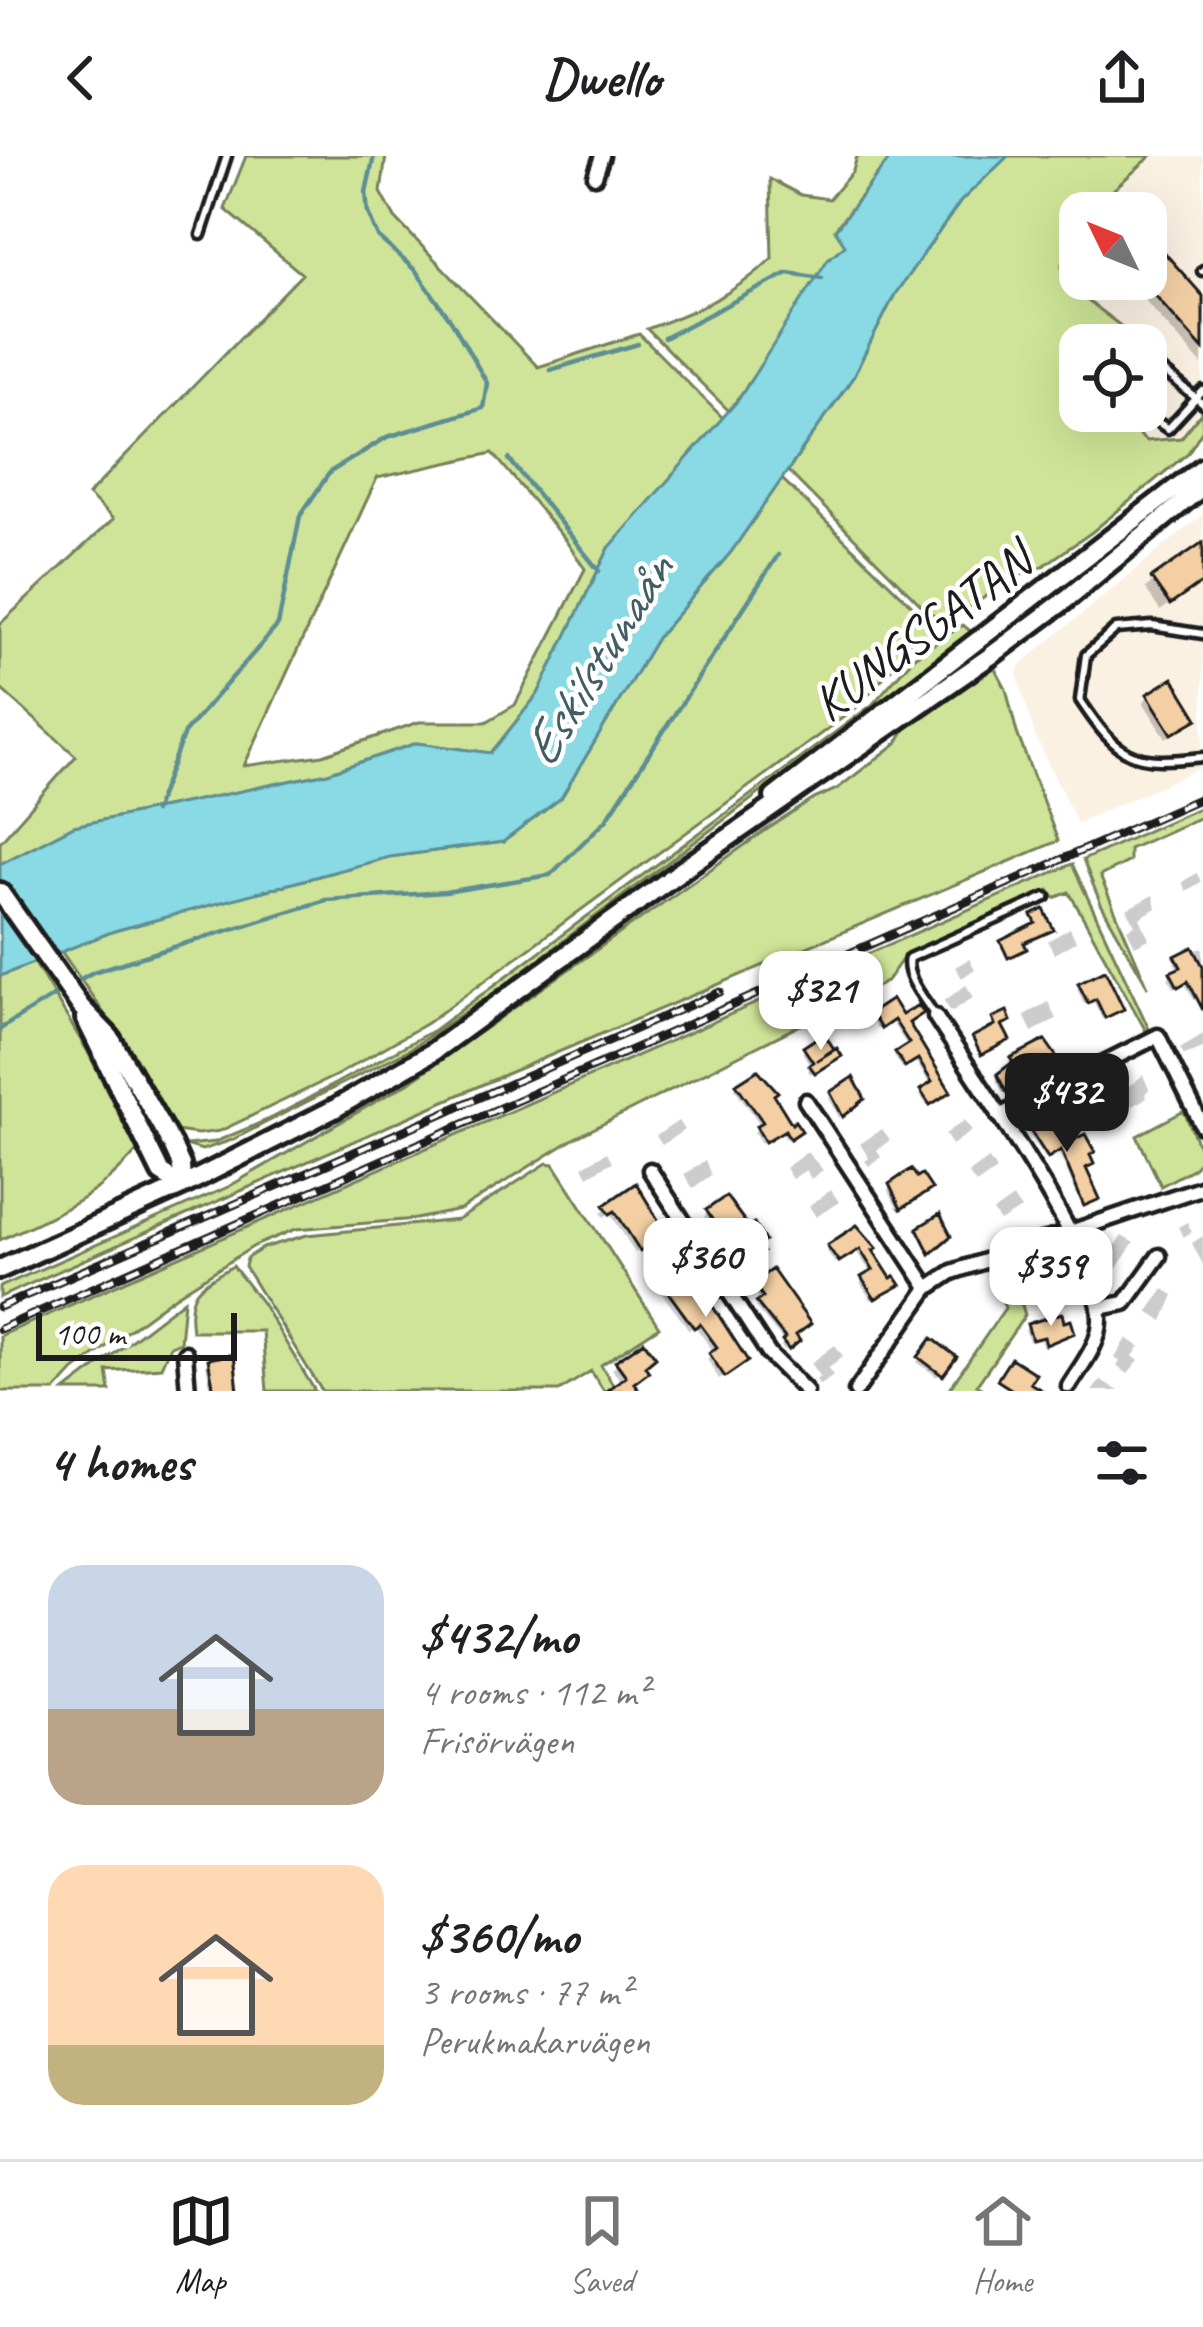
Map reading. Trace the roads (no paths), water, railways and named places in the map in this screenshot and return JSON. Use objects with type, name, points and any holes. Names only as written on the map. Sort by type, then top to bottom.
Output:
[{"type":"main road","name":"KUNGSGATAN","points":[[689,865],[1203,467]]},
{"type":"main road","name":"KUNGSGATAN","points":[[0,1269],[182,1186],[334,1109],[431,1053],[689,865],[992,655],[1203,486]]},
{"type":"main road","points":[[0,892],[76,1001],[161,1173],[182,1186]]},
{"type":"street","points":[[595,176],[602,156]]},
{"type":"street","points":[[934,1016],[1071,1234],[1099,1308],[1095,1340],[1069,1386]]},
{"type":"street","points":[[999,1116],[1158,1036],[1203,1127]]},
{"type":"street","points":[[806,1101],[928,1288]]},
{"type":"street","points":[[650,1170],[769,1354],[806,1391]]},
{"type":"street","points":[[856,1391],[928,1288],[975,1262],[1203,1187]]},
{"type":"street","points":[[1099,1308],[1125,1303],[1159,1256]]},
{"type":"street","points":[[185,1353],[188,1391]]},
{"type":"lane","points":[[201,235],[227,156]]},
{"type":"lane","points":[[1167,375],[1203,404]]},
{"type":"lane","points":[[1167,428],[1203,391]]},
{"type":"lane","points":[[1203,634],[1152,626],[1116,629],[1086,655],[1080,700],[1106,740],[1142,761],[1203,757]]},
{"type":"lane","points":[[934,1016],[906,968],[909,958],[1046,897]]},
{"type":"water","name":"Eskilstunaån","points":[[892,156],[1008,156],[961,201],[895,294],[853,377],[731,552],[657,638],[561,798],[503,842],[389,857],[114,931],[0,976],[0,864],[74,826],[328,773],[417,743],[491,753],[538,694],[609,548],[738,400],[828,259],[845,245],[835,230]]},
{"type":"waterway","points":[[154,812],[184,733],[278,625],[300,516],[330,472],[387,437],[483,408],[487,383],[452,322],[416,271],[378,237],[366,192],[374,156]]},
{"type":"waterway","points":[[664,338],[788,273],[822,278]]},
{"type":"waterway","points":[[550,370],[638,344]]},
{"type":"waterway","name":"Eskilstunaån","points":[[509,459],[599,571]]},
{"type":"waterway","points":[[72,984],[93,972],[326,900],[445,892],[550,875],[606,820],[778,555]]},
{"type":"waterway","points":[[0,1029],[63,990]]},
{"type":"railway","points":[[0,1329],[1203,797]]},
{"type":"railway","points":[[0,1307],[720,992]]}]
